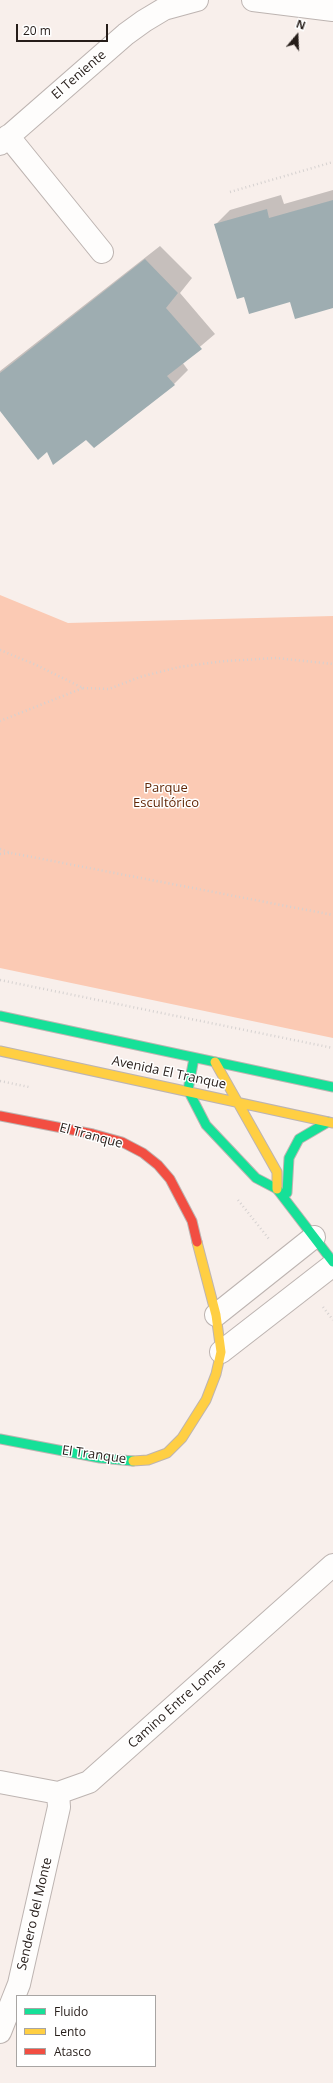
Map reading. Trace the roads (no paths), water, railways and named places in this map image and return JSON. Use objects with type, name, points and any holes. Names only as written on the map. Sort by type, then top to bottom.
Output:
[{"type":"main road","name":"Avenida El Tranque","points":[[0,1016],[333,1087]]},
{"type":"main road","name":"Avenida El Tranque","points":[[0,1051],[188,1090],[330,1123]]},
{"type":"main road","points":[[194,1058],[188,1090],[206,1125],[256,1178],[277,1189],[333,1262]]},
{"type":"main road","points":[[215,1062],[277,1172],[277,1189]]},
{"type":"main road","name":"El Tranque","points":[[0,1116],[93,1134],[122,1142],[143,1153],[158,1165],[170,1179],[181,1197],[192,1221],[216,1315],[221,1352],[216,1374],[206,1400],[182,1438],[167,1453],[148,1460],[126,1461],[100,1458],[0,1439]]},
{"type":"main road","points":[[287,1202],[289,1158],[299,1139],[330,1123]]},
{"type":"street","name":"El Teniente","points":[[102,252],[4,140],[144,21],[164,9],[197,0]]},
{"type":"street","points":[[253,0],[333,10]]},
{"type":"street","points":[[216,1315],[314,1237]]},
{"type":"street","points":[[221,1352],[333,1265]]},
{"type":"street","name":"Camino Entre Lomas","points":[[58,1793],[89,1782],[333,1565]]},
{"type":"street","points":[[0,1782],[58,1793]]},
{"type":"street","name":"Sendero del Monte","points":[[0,2032],[19,1984],[59,1807],[58,1793]]},
{"type":"park label","name":"Parque Escultórico","points":[[166,796]]}]
